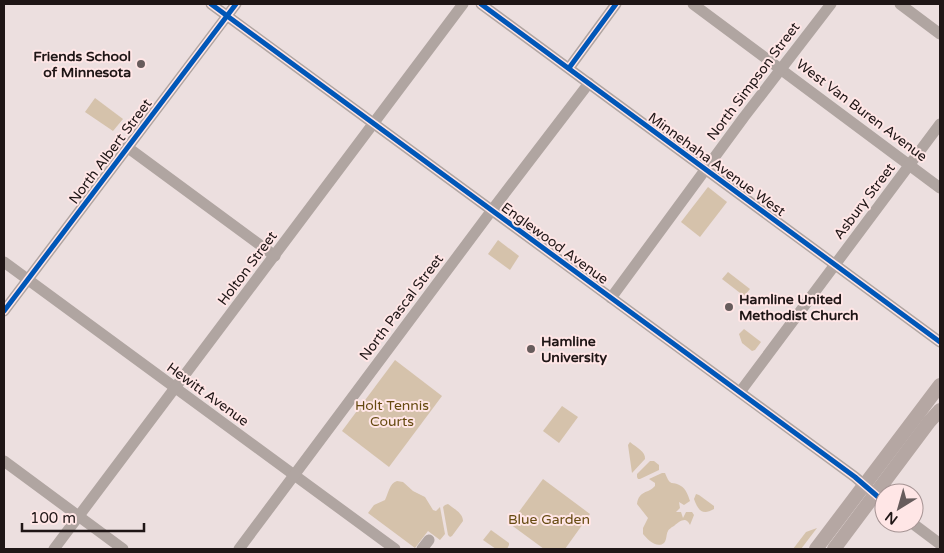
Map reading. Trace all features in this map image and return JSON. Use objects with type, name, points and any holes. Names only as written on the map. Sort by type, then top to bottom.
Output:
[{"type":"main road","points":[[882,483],[940,385]]},
{"type":"main road","points":[[883,483],[940,410]]},
{"type":"main road","points":[[816,549],[874,495]]},
{"type":"main road","points":[[834,549],[874,495]]},
{"type":"street","name":"Englewood Avenue","points":[[212,4],[740,392],[874,493]]},
{"type":"street","name":"North Albert Street","points":[[4,312],[236,4]]},
{"type":"street","name":"Holton Street","points":[[54,549],[463,4]]},
{"type":"street","name":"Minnehaha Avenue West","points":[[481,4],[940,342]]},
{"type":"street","points":[[570,68],[616,4]]},
{"type":"street","name":"West Van Buren Avenue","points":[[693,4],[940,188]]},
{"type":"street","name":"North Simpson Street","points":[[611,298],[744,117],[831,4]]},
{"type":"street","points":[[900,4],[940,34]]},
{"type":"street","name":"North Pascal Street","points":[[239,549],[589,83]]},
{"type":"street","name":"Asbury Street","points":[[740,392],[940,124]]},
{"type":"street","points":[[127,147],[275,256]]},
{"type":"street","name":"Hewitt Avenue","points":[[4,262],[395,549]]},
{"type":"street","points":[[4,461],[123,549]]},
{"type":"street","points":[[924,532],[940,544]]},
{"type":"green space","points":[[95,98],[123,119],[113,131],[85,112]]},
{"type":"green space","points":[[708,187],[727,202],[700,237],[681,222]]},
{"type":"green space","points":[[498,240],[519,256],[510,270],[488,254]]},
{"type":"green space","points":[[728,272],[750,289],[744,296],[722,279]]},
{"type":"green space","points":[[744,329],[761,342],[755,350],[752,351],[742,343],[739,334]]},
{"type":"green space","name":"Holt Tennis Courts","points":[[395,360],[442,396],[389,467],[342,431]]},
{"type":"green space","points":[[562,406],[578,417],[559,443],[543,431]]},
{"type":"green space","points":[[630,442],[645,456],[645,459],[632,473],[628,445]]},
{"type":"green space","points":[[650,461],[654,461],[659,465],[659,470],[638,479],[637,474]]},
{"type":"green space","points":[[665,473],[670,482],[678,484],[686,490],[690,501],[684,505],[679,502],[680,508],[676,512],[681,512],[683,518],[686,512],[692,512],[694,515],[690,525],[687,521],[683,520],[668,530],[664,543],[658,545],[652,543],[643,534],[643,528],[648,518],[637,504],[642,494],[655,486],[655,483],[649,479]]},
{"type":"green space","name":"Blue Garden","points":[[543,479],[590,514],[565,549],[544,549],[510,524]]},
{"type":"green space","points":[[397,481],[403,482],[413,491],[425,497],[433,510],[436,511],[440,507],[445,534],[440,540],[428,531],[415,548],[368,513],[374,505],[385,500],[391,486]]},
{"type":"green space","points":[[696,494],[714,506],[714,509],[706,512],[701,511],[694,499]]},
{"type":"green space","points":[[448,504],[460,513],[463,518],[463,521],[450,537],[443,507]]},
{"type":"green space","points":[[817,528],[801,549],[793,549],[806,532]]},
{"type":"green space","points":[[491,530],[509,543],[507,549],[496,549],[483,540]]},
{"type":"cycle path","points":[[211,4],[855,477],[874,493]]},
{"type":"cycle path","points":[[4,311],[236,4]]},
{"type":"cycle path","points":[[481,4],[940,342]]},
{"type":"cycle path","points":[[569,68],[616,4]]},
{"type":"place","name":"Friends School of Minnesota","points":[[141,64]]},
{"type":"place","name":"Hamline United Methodist Church","points":[[729,307]]},
{"type":"place","name":"Hamline University","points":[[531,349]]}]
